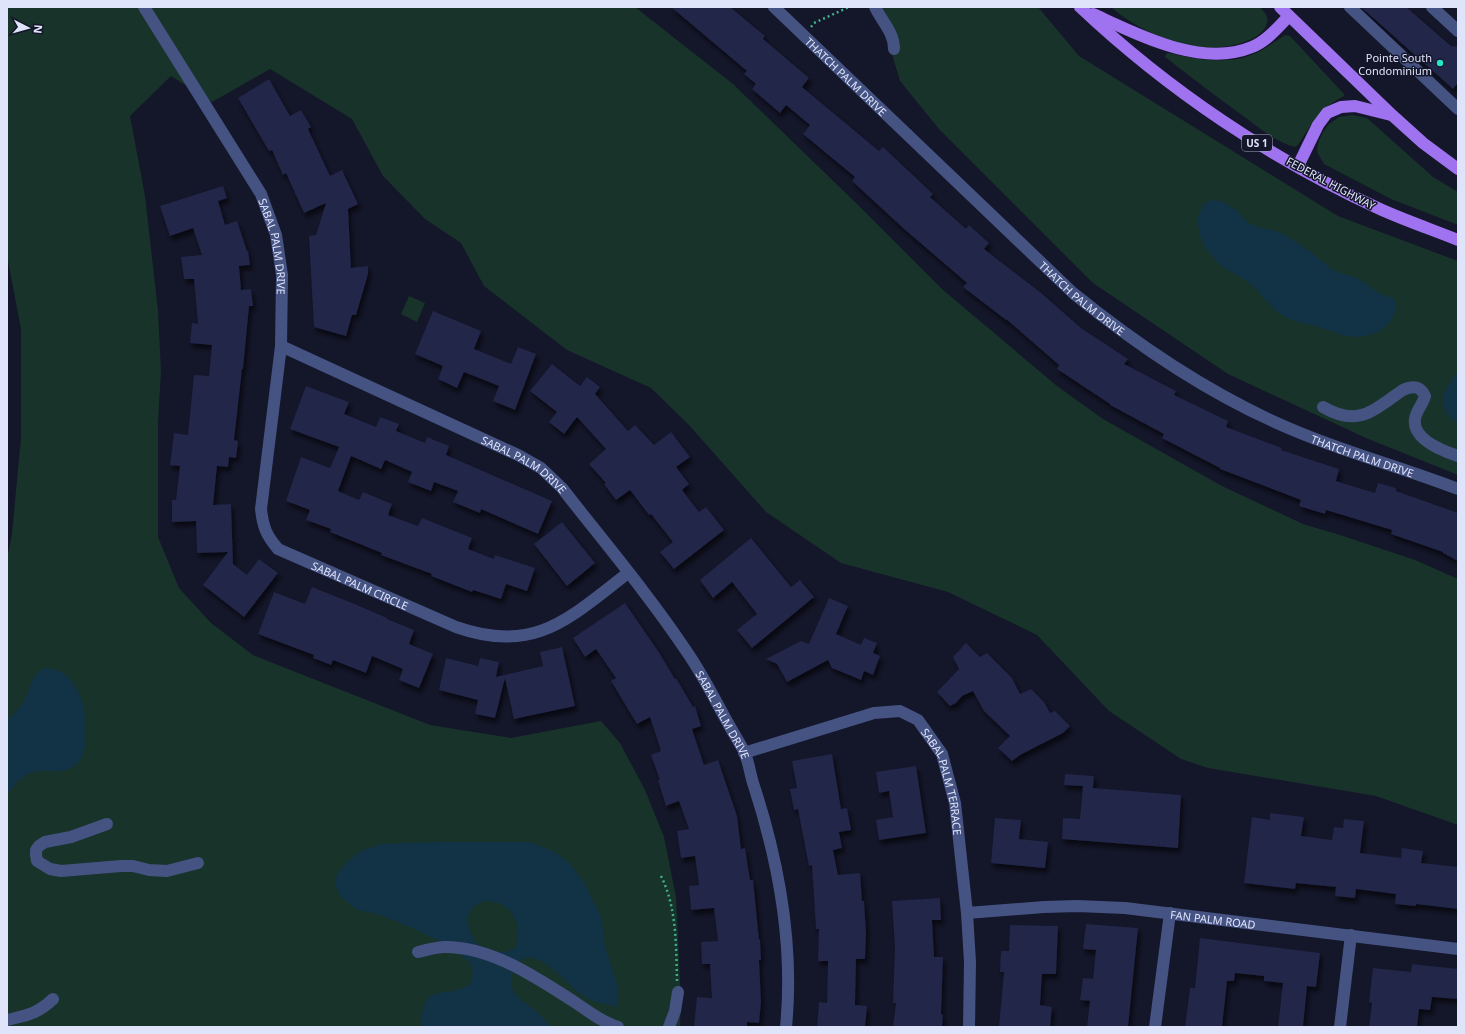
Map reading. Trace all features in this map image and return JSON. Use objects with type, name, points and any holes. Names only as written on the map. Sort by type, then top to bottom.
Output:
[{"type":"main road","points":[[1280,7],[1291,11],[1392,115],[1423,143],[1452,160],[1458,169]]},
{"type":"main road","points":[[1081,8],[1142,36],[1178,48],[1203,53],[1229,53],[1252,47],[1273,33],[1291,11]]},
{"type":"main road","name":"FEDERAL HIGHWAY","points":[[1081,8],[1116,39],[1183,92],[1256,142],[1298,166],[1382,209],[1458,240]]},
{"type":"main road","points":[[1298,166],[1318,125],[1327,113],[1341,106],[1355,106],[1392,115]]},
{"type":"street","name":"SABAL PALM DRIVE","points":[[144,7],[257,187],[263,201],[276,235],[282,275],[281,346],[518,455],[541,468],[562,488],[670,626],[688,653],[713,695],[744,753],[762,810],[774,858],[783,906],[788,987],[786,1027]]},
{"type":"street","name":"THATCH PALM DRIVE","points":[[774,7],[1073,293],[1113,325],[1155,355],[1200,384],[1292,430],[1340,449],[1436,480],[1458,489]]},
{"type":"street","points":[[875,7],[894,40],[894,49]]},
{"type":"street","points":[[1350,7],[1458,109]]},
{"type":"street","points":[[1432,7],[1458,32]]},
{"type":"street","name":"SABAL PALM CIRCLE","points":[[281,346],[261,509],[263,524],[268,538],[278,549],[456,627],[484,635],[498,637],[528,635],[555,626],[568,619],[628,573]]},
{"type":"street","points":[[1323,407],[1335,414],[1348,417],[1361,416],[1403,390],[1410,387],[1418,387],[1423,391],[1425,396],[1423,404],[1415,419],[1417,431],[1426,441],[1458,456]]},
{"type":"street","name":"SABAL PALM TERRACE","points":[[744,753],[874,714],[900,711],[918,720],[942,754],[955,803],[967,913],[970,962],[969,1027]]},
{"type":"street","points":[[107,824],[71,837],[45,842],[36,850],[38,861],[50,869],[61,871],[122,866],[133,866],[149,870],[167,871],[198,863]]},
{"type":"street","name":"FAN PALM ROAD","points":[[967,913],[1044,907],[1077,906],[1125,908],[1458,949]]},
{"type":"street","points":[[1156,1027],[1170,913]]},
{"type":"street","points":[[1340,1027],[1351,935]]},
{"type":"street","points":[[418,952],[443,947],[469,950],[488,956],[511,965],[552,988],[602,1020],[618,1027]]},
{"type":"street","points":[[669,1027],[675,1011],[678,992]]},
{"type":"street","points":[[7,1020],[32,1014],[43,1009],[53,999]]},
{"type":"path","points":[[803,35],[814,24],[849,7]]},
{"type":"path","points":[[661,876],[672,903],[678,992]]},
{"type":"green space","points":[[7,7],[635,7],[733,84],[942,289],[1057,386],[1103,419],[1222,486],[1303,524],[1415,560],[1458,579],[1458,825],[1376,796],[1208,768],[1181,759],[1109,711],[1037,635],[948,592],[841,563],[766,512],[689,425],[651,388],[567,350],[484,286],[461,243],[425,219],[383,176],[352,119],[270,69],[212,102],[171,76],[130,116],[145,196],[158,310],[161,371],[158,423],[158,537],[179,588],[211,623],[253,655],[430,725],[511,738],[601,721],[620,743],[645,790],[664,837],[676,897],[681,1000],[680,1027],[7,1027],[7,559],[12,534],[21,437],[21,329],[7,256]]},
{"type":"green space","points":[[870,7],[1038,7],[1079,56],[1338,216],[1458,261],[1458,475],[1366,438],[1228,374],[1093,283],[939,129],[900,81],[888,41]]},
{"type":"green space","points":[[1111,7],[1260,7],[1266,14],[1267,20],[1266,26],[1261,33],[1244,42],[1222,47],[1201,48],[1171,41],[1149,32]]},
{"type":"green space","points":[[1285,35],[1290,36],[1344,94],[1344,96],[1329,106],[1317,117],[1298,145],[1295,147],[1283,143],[1265,133],[1165,57],[1166,54],[1169,53],[1210,60],[1232,60],[1260,51]]},
{"type":"green space","points":[[1352,115],[1367,118],[1433,177],[1458,192],[1458,225],[1391,199],[1324,164],[1317,152],[1318,143],[1322,134],[1328,125],[1339,117]]},
{"type":"green space","points":[[409,296],[425,303],[417,322],[401,314]]},
{"type":"water","points":[[1212,200],[1223,202],[1236,210],[1248,223],[1283,234],[1310,251],[1331,269],[1357,278],[1382,295],[1393,298],[1396,303],[1396,309],[1391,320],[1386,326],[1375,333],[1368,336],[1354,337],[1339,334],[1283,316],[1274,309],[1249,283],[1224,268],[1210,254],[1199,232],[1198,218],[1205,203]]},
{"type":"water","points":[[1458,371],[1458,423],[1448,416],[1443,401],[1448,385]]},
{"type":"water","points":[[44,668],[60,671],[68,677],[80,695],[86,722],[85,748],[77,764],[66,770],[32,772],[16,783],[7,795],[7,720],[21,705],[34,678],[39,671]]},
{"type":"water","points":[[438,842],[530,842],[555,852],[570,864],[584,882],[601,917],[605,946],[618,988],[617,1007],[596,1002],[585,997],[550,967],[530,957],[522,959],[515,968],[511,984],[512,989],[515,994],[538,1013],[551,1027],[421,1027],[426,1002],[430,997],[436,994],[460,989],[470,984],[473,973],[469,961],[443,943],[415,929],[383,916],[356,909],[341,897],[335,885],[337,874],[344,865],[359,852],[381,844]],"holes":[[[487,901],[496,902],[510,911],[517,924],[518,932],[515,949],[502,952],[486,949],[476,942],[470,931],[468,918],[469,913],[473,908],[480,903]]]},
{"type":"building","points":[[671,7],[730,7],[765,36],[763,39],[809,78],[802,87],[879,151],[883,147],[933,194],[930,197],[966,229],[969,225],[989,243],[984,249],[1040,292],[1081,328],[1128,359],[1124,364],[1176,391],[1174,395],[1228,421],[1226,427],[1282,448],[1281,450],[1339,469],[1336,481],[1375,493],[1378,483],[1396,488],[1396,491],[1458,513],[1458,561],[1443,552],[1391,534],[1392,530],[1326,510],[1325,514],[1299,506],[1301,500],[1220,469],[1162,438],[1164,434],[1110,405],[1057,369],[1059,365],[1006,319],[963,287],[967,283],[903,228],[852,181],[855,177],[803,134],[810,125],[786,105],[780,113],[752,89],[756,84],[744,74],[747,71]]},
{"type":"building","name":"Pointe South Condominium","points":[[1361,7],[1406,7],[1451,46],[1458,47],[1457,84],[1453,89]]},
{"type":"building","points":[[269,79],[290,116],[301,110],[311,127],[308,129],[330,176],[342,170],[358,204],[348,209],[351,268],[368,266],[368,274],[356,315],[352,315],[346,336],[314,327],[309,236],[316,235],[326,203],[304,213],[286,173],[283,175],[272,150],[269,151],[238,98]]},
{"type":"building","points":[[223,186],[227,198],[218,201],[225,225],[237,221],[248,251],[250,265],[239,266],[241,290],[251,289],[253,306],[249,306],[234,440],[238,441],[236,458],[229,457],[228,467],[217,466],[213,505],[231,504],[233,564],[247,575],[259,559],[278,573],[244,617],[203,585],[228,552],[197,553],[196,521],[172,522],[172,500],[176,500],[180,466],[170,465],[174,433],[188,435],[194,375],[209,376],[212,345],[190,343],[192,323],[198,324],[194,279],[184,279],[181,257],[202,255],[193,228],[170,236],[160,206]]},
{"type":"building","points":[[433,311],[481,331],[474,349],[511,364],[518,347],[536,354],[515,410],[493,401],[499,386],[464,372],[457,388],[438,379],[443,366],[415,354]]},
{"type":"building","points":[[552,364],[580,386],[587,377],[600,387],[595,394],[628,431],[635,425],[654,445],[671,432],[690,457],[676,467],[689,484],[682,490],[699,512],[706,507],[724,530],[674,569],[660,552],[673,542],[651,514],[649,515],[630,490],[616,500],[604,484],[606,483],[589,464],[606,449],[577,417],[564,434],[549,422],[557,412],[530,391]]},
{"type":"building","points":[[306,386],[349,402],[344,414],[376,427],[380,417],[399,424],[396,431],[425,443],[427,437],[449,446],[446,455],[552,501],[538,534],[481,509],[480,513],[453,502],[458,491],[434,482],[431,491],[408,482],[412,472],[385,460],[381,469],[351,456],[338,491],[359,500],[363,492],[392,504],[388,515],[418,526],[422,518],[472,538],[468,549],[494,559],[495,555],[535,568],[527,591],[506,584],[501,599],[473,590],[472,592],[431,576],[432,574],[381,555],[382,553],[330,532],[331,529],[306,520],[310,510],[286,501],[301,457],[330,468],[339,447],[290,429]]},
{"type":"building","points":[[562,522],[595,563],[567,586],[534,544]]},
{"type":"building","points":[[751,538],[791,587],[800,580],[814,597],[752,648],[737,630],[757,614],[732,582],[713,598],[700,580]]},
{"type":"building","points":[[312,587],[414,630],[409,644],[433,654],[419,688],[399,680],[403,669],[372,656],[366,673],[333,660],[331,665],[313,658],[314,655],[258,634],[274,592],[305,604]]},
{"type":"building","points":[[829,598],[848,606],[836,634],[861,645],[864,638],[877,643],[873,653],[880,656],[873,675],[864,671],[861,680],[832,668],[828,660],[787,682],[777,664],[766,659],[801,641],[809,644]]},
{"type":"building","points":[[625,603],[660,654],[675,679],[676,678],[693,707],[695,706],[701,726],[692,729],[704,765],[718,760],[737,816],[741,849],[745,848],[750,880],[753,880],[761,960],[759,960],[761,1002],[759,1023],[747,1022],[747,1027],[694,1027],[697,997],[712,998],[710,964],[702,964],[701,942],[718,941],[714,908],[691,910],[689,886],[699,885],[695,856],[681,858],[677,831],[689,829],[679,801],[666,806],[658,780],[660,780],[651,755],[661,751],[650,717],[637,724],[611,681],[616,678],[596,649],[585,657],[573,638]]},
{"type":"building","points":[[966,643],[980,657],[987,653],[1012,678],[1020,694],[1031,689],[1044,702],[1050,713],[1055,711],[1070,726],[1063,733],[1020,755],[1012,761],[998,748],[1010,736],[984,711],[973,691],[962,696],[956,703],[950,706],[937,692],[959,669],[953,657]]},
{"type":"building","points":[[562,647],[575,706],[514,719],[505,678],[495,718],[475,714],[478,700],[439,690],[446,658],[478,666],[480,658],[499,662],[496,677],[543,666],[540,652]]},
{"type":"building","points":[[832,754],[841,809],[847,808],[851,830],[839,832],[842,848],[833,850],[838,875],[860,873],[862,901],[864,901],[866,934],[865,959],[856,959],[855,1005],[867,1006],[865,1027],[817,1027],[819,1002],[827,1003],[828,961],[818,961],[819,929],[816,929],[812,865],[809,866],[798,809],[794,810],[790,789],[797,788],[792,761]]},
{"type":"building","points":[[916,766],[926,833],[879,840],[876,820],[893,817],[889,791],[879,793],[876,772]]},
{"type":"building","points":[[1065,774],[1094,776],[1093,788],[1181,795],[1178,848],[1062,839],[1063,818],[1080,819],[1083,786],[1064,785]]},
{"type":"building","points":[[1270,813],[1304,817],[1301,836],[1332,840],[1334,827],[1343,828],[1344,819],[1364,821],[1360,853],[1401,858],[1402,848],[1423,851],[1421,863],[1458,867],[1458,909],[1416,904],[1416,906],[1395,904],[1396,894],[1356,889],[1355,898],[1335,896],[1336,887],[1296,883],[1295,889],[1244,883],[1252,817],[1270,820]]},
{"type":"building","points":[[995,818],[1021,820],[1019,839],[1048,842],[1045,868],[991,863]]},
{"type":"building","points":[[940,898],[941,920],[932,920],[934,957],[943,957],[942,1027],[893,1027],[896,1003],[893,1003],[895,948],[892,901]]},
{"type":"building","points":[[1086,924],[1138,928],[1128,1027],[1087,1027],[1090,1001],[1080,1000],[1083,978],[1093,979],[1096,950],[1083,949]]},
{"type":"building","points":[[1010,925],[1058,926],[1056,974],[1042,974],[1040,1005],[1052,1007],[1050,1027],[999,1027],[1004,972],[1000,972],[1001,951],[1009,951]]},
{"type":"building","points":[[1200,938],[1320,953],[1316,987],[1307,986],[1303,1027],[1278,1027],[1283,983],[1264,981],[1264,976],[1235,973],[1234,981],[1227,981],[1222,1027],[1185,1027],[1190,988],[1195,988]]},
{"type":"building","points":[[1412,964],[1458,969],[1458,999],[1432,997],[1430,1010],[1419,1009],[1417,1027],[1369,1027],[1372,1003],[1369,1002],[1373,968],[1411,972]]},
{"type":"place","name":"Pointe South Condominium","points":[[1440,63]]}]
